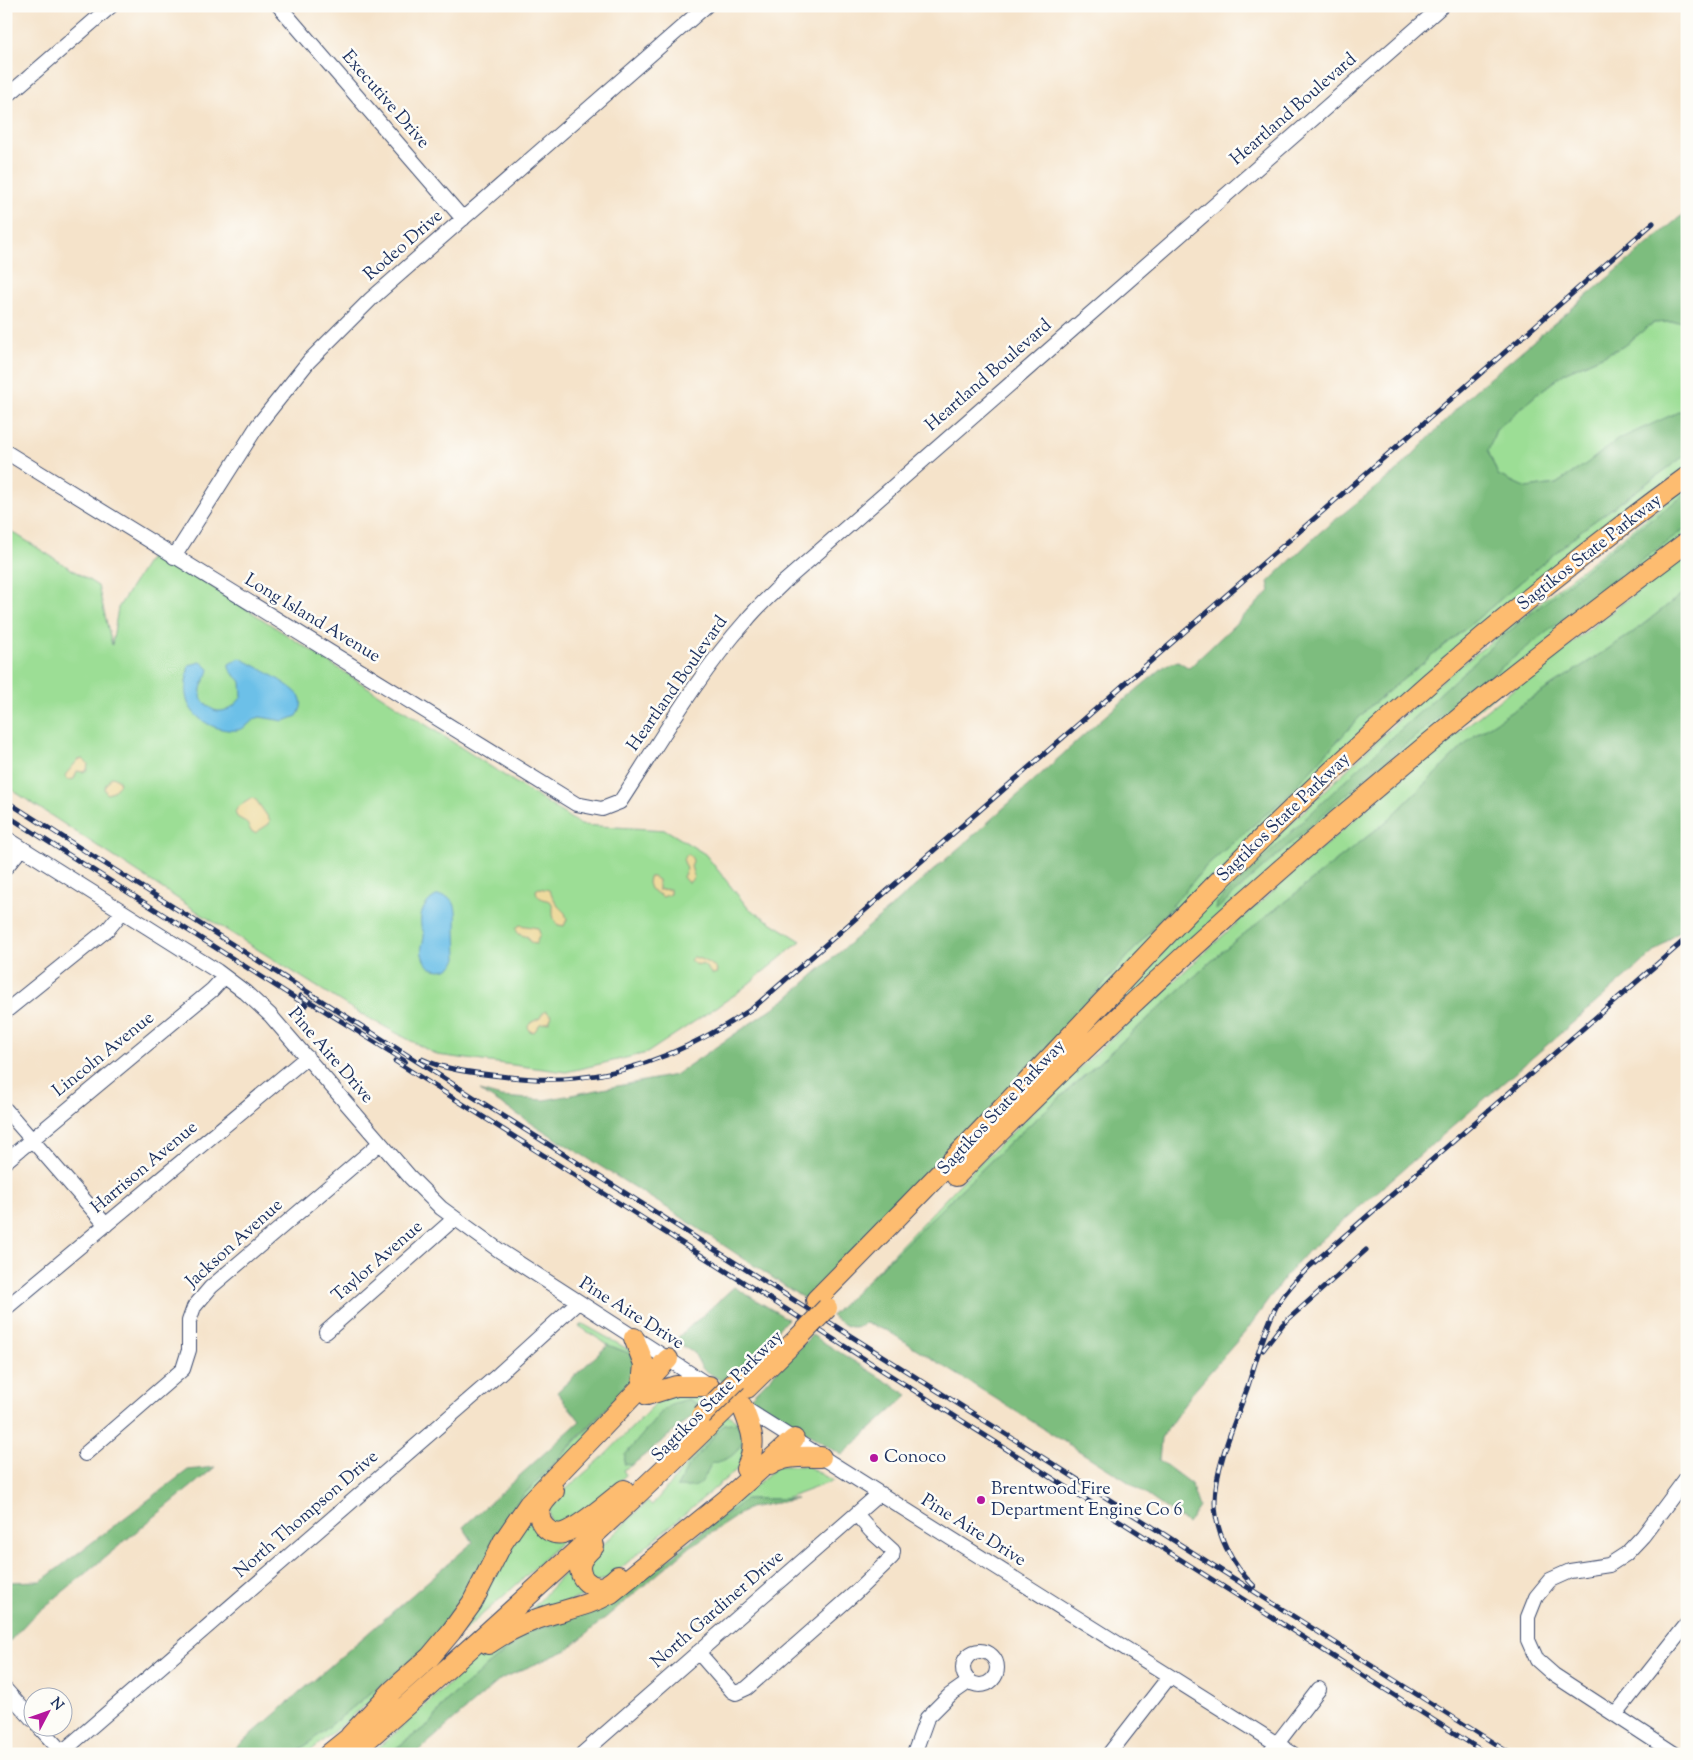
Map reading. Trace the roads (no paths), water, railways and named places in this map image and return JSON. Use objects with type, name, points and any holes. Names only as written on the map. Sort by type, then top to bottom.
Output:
[{"type":"highway","name":"Sagtikos State Parkway","points":[[329,1754],[349,1746],[435,1680],[706,1420],[742,1392],[791,1335],[942,1172],[1225,875],[1346,758],[1420,690],[1534,595],[1687,477]]},
{"type":"highway","name":"Sagtikos State Parkway","points":[[821,1304],[1079,1054],[1246,900],[1342,816],[1457,720],[1687,542]]},
{"type":"highway","points":[[634,1338],[644,1364],[645,1390]]},
{"type":"highway","points":[[625,1498],[563,1533],[548,1531],[540,1520],[541,1506],[548,1496],[672,1362]]},
{"type":"highway","points":[[349,1746],[393,1690],[440,1646],[472,1603],[503,1542],[520,1516],[544,1487],[645,1390],[676,1386],[709,1386]]},
{"type":"highway","points":[[742,1392],[754,1443],[746,1476]]},
{"type":"highway","points":[[435,1680],[496,1638],[518,1627],[554,1613],[592,1603],[611,1593],[791,1437]]},
{"type":"highway","points":[[625,1498],[594,1546],[580,1563],[581,1575],[592,1586],[605,1586],[614,1580],[746,1476],[784,1459],[821,1457]]},
{"type":"highway","name":"Sagtikos State Parkway","points":[[349,1746],[557,1554],[625,1498]]},
{"type":"street","points":[[6,97],[111,6]]},
{"type":"street","name":"Executive Drive","points":[[279,6],[464,219]]},
{"type":"street","name":"Rodeo Drive","points":[[174,557],[258,426],[309,361],[371,299],[706,6]]},
{"type":"street","name":"Heartland Boulevard","points":[[602,808],[620,802],[698,683],[720,653],[746,620],[783,582],[1442,6]]},
{"type":"street","name":"Long Island Avenue","points":[[6,452],[576,804],[602,808]]},
{"type":"street","name":"Pine Aire Drive","points":[[6,838],[224,977],[254,999],[418,1185],[454,1219],[500,1252],[709,1386],[742,1392],[791,1437],[821,1457],[1169,1677],[1273,1749],[1292,1754]]},
{"type":"street","points":[[6,867],[22,848]]},
{"type":"street","points":[[6,1011],[109,928],[122,912]]},
{"type":"street","name":"Lincoln Avenue","points":[[6,1161],[212,990],[224,977]]},
{"type":"street","name":"Harrison Avenue","points":[[6,1308],[307,1057]]},
{"type":"street","points":[[6,1110],[106,1225]]},
{"type":"street","name":"Jackson Avenue","points":[[85,1454],[183,1369],[189,1350],[189,1321],[194,1307],[211,1286],[380,1143]]},
{"type":"street","name":"Taylor Avenue","points":[[326,1332],[454,1219]]},
{"type":"street","name":"North Thompson Drive","points":[[61,1753],[499,1374],[578,1302]]},
{"type":"street","points":[[1676,1754],[1554,1675],[1537,1660],[1528,1640],[1528,1617],[1536,1596],[1550,1580],[1570,1571],[1609,1565],[1626,1554],[1643,1536],[1687,1477]]},
{"type":"street","name":"North Gardiner Drive","points":[[582,1754],[879,1494]]},
{"type":"street","points":[[698,1652],[732,1691],[736,1693],[741,1691],[754,1682],[855,1593],[892,1557],[893,1550],[871,1532],[856,1514]]},
{"type":"street","points":[[1615,1715],[1687,1624]]},
{"type":"street","points":[[1109,1754],[1169,1677]]},
{"type":"street","points":[[914,1754],[927,1718],[950,1695],[970,1681]]},
{"type":"street","points":[[1273,1749],[1319,1689]]},
{"type":"street","points":[[6,1690],[22,1708]]},
{"type":"street","points":[[48,1738],[61,1753]]},
{"type":"water","points":[[240,658],[296,692],[301,702],[297,716],[284,721],[260,717],[237,730],[214,727],[200,719],[190,707],[186,696],[189,665],[201,662],[209,669],[201,688],[202,698],[212,709],[222,711],[231,708],[242,696],[241,682],[231,672],[229,667],[229,664]]},
{"type":"water","points":[[436,896],[449,898],[455,906],[456,912],[457,958],[451,967],[441,970],[427,965],[422,952],[424,933],[421,926],[422,912],[432,898]]},
{"type":"railway","points":[[422,1059],[440,1066],[480,1074],[519,1078],[556,1079],[599,1075],[623,1070],[668,1054],[712,1033],[753,1008],[1653,223]]},
{"type":"railway","points":[[6,801],[1511,1754]]},
{"type":"railway","points":[[6,815],[306,1005]]},
{"type":"railway","points":[[1254,1586],[1246,1578],[1226,1548],[1216,1514],[1216,1488],[1226,1445],[1247,1389],[1263,1337],[1280,1301],[1310,1266],[1687,938]]},
{"type":"railway","points":[[301,996],[405,1061]]},
{"type":"railway","points":[[395,1061],[1487,1754]]},
{"type":"railway","points":[[1263,1350],[1283,1324],[1366,1250]]},
{"type":"place","name":"Conoco","points":[[874,1458]]},
{"type":"place","name":"Brentwood Fire Department Engine Co 6","points":[[981,1500]]}]
